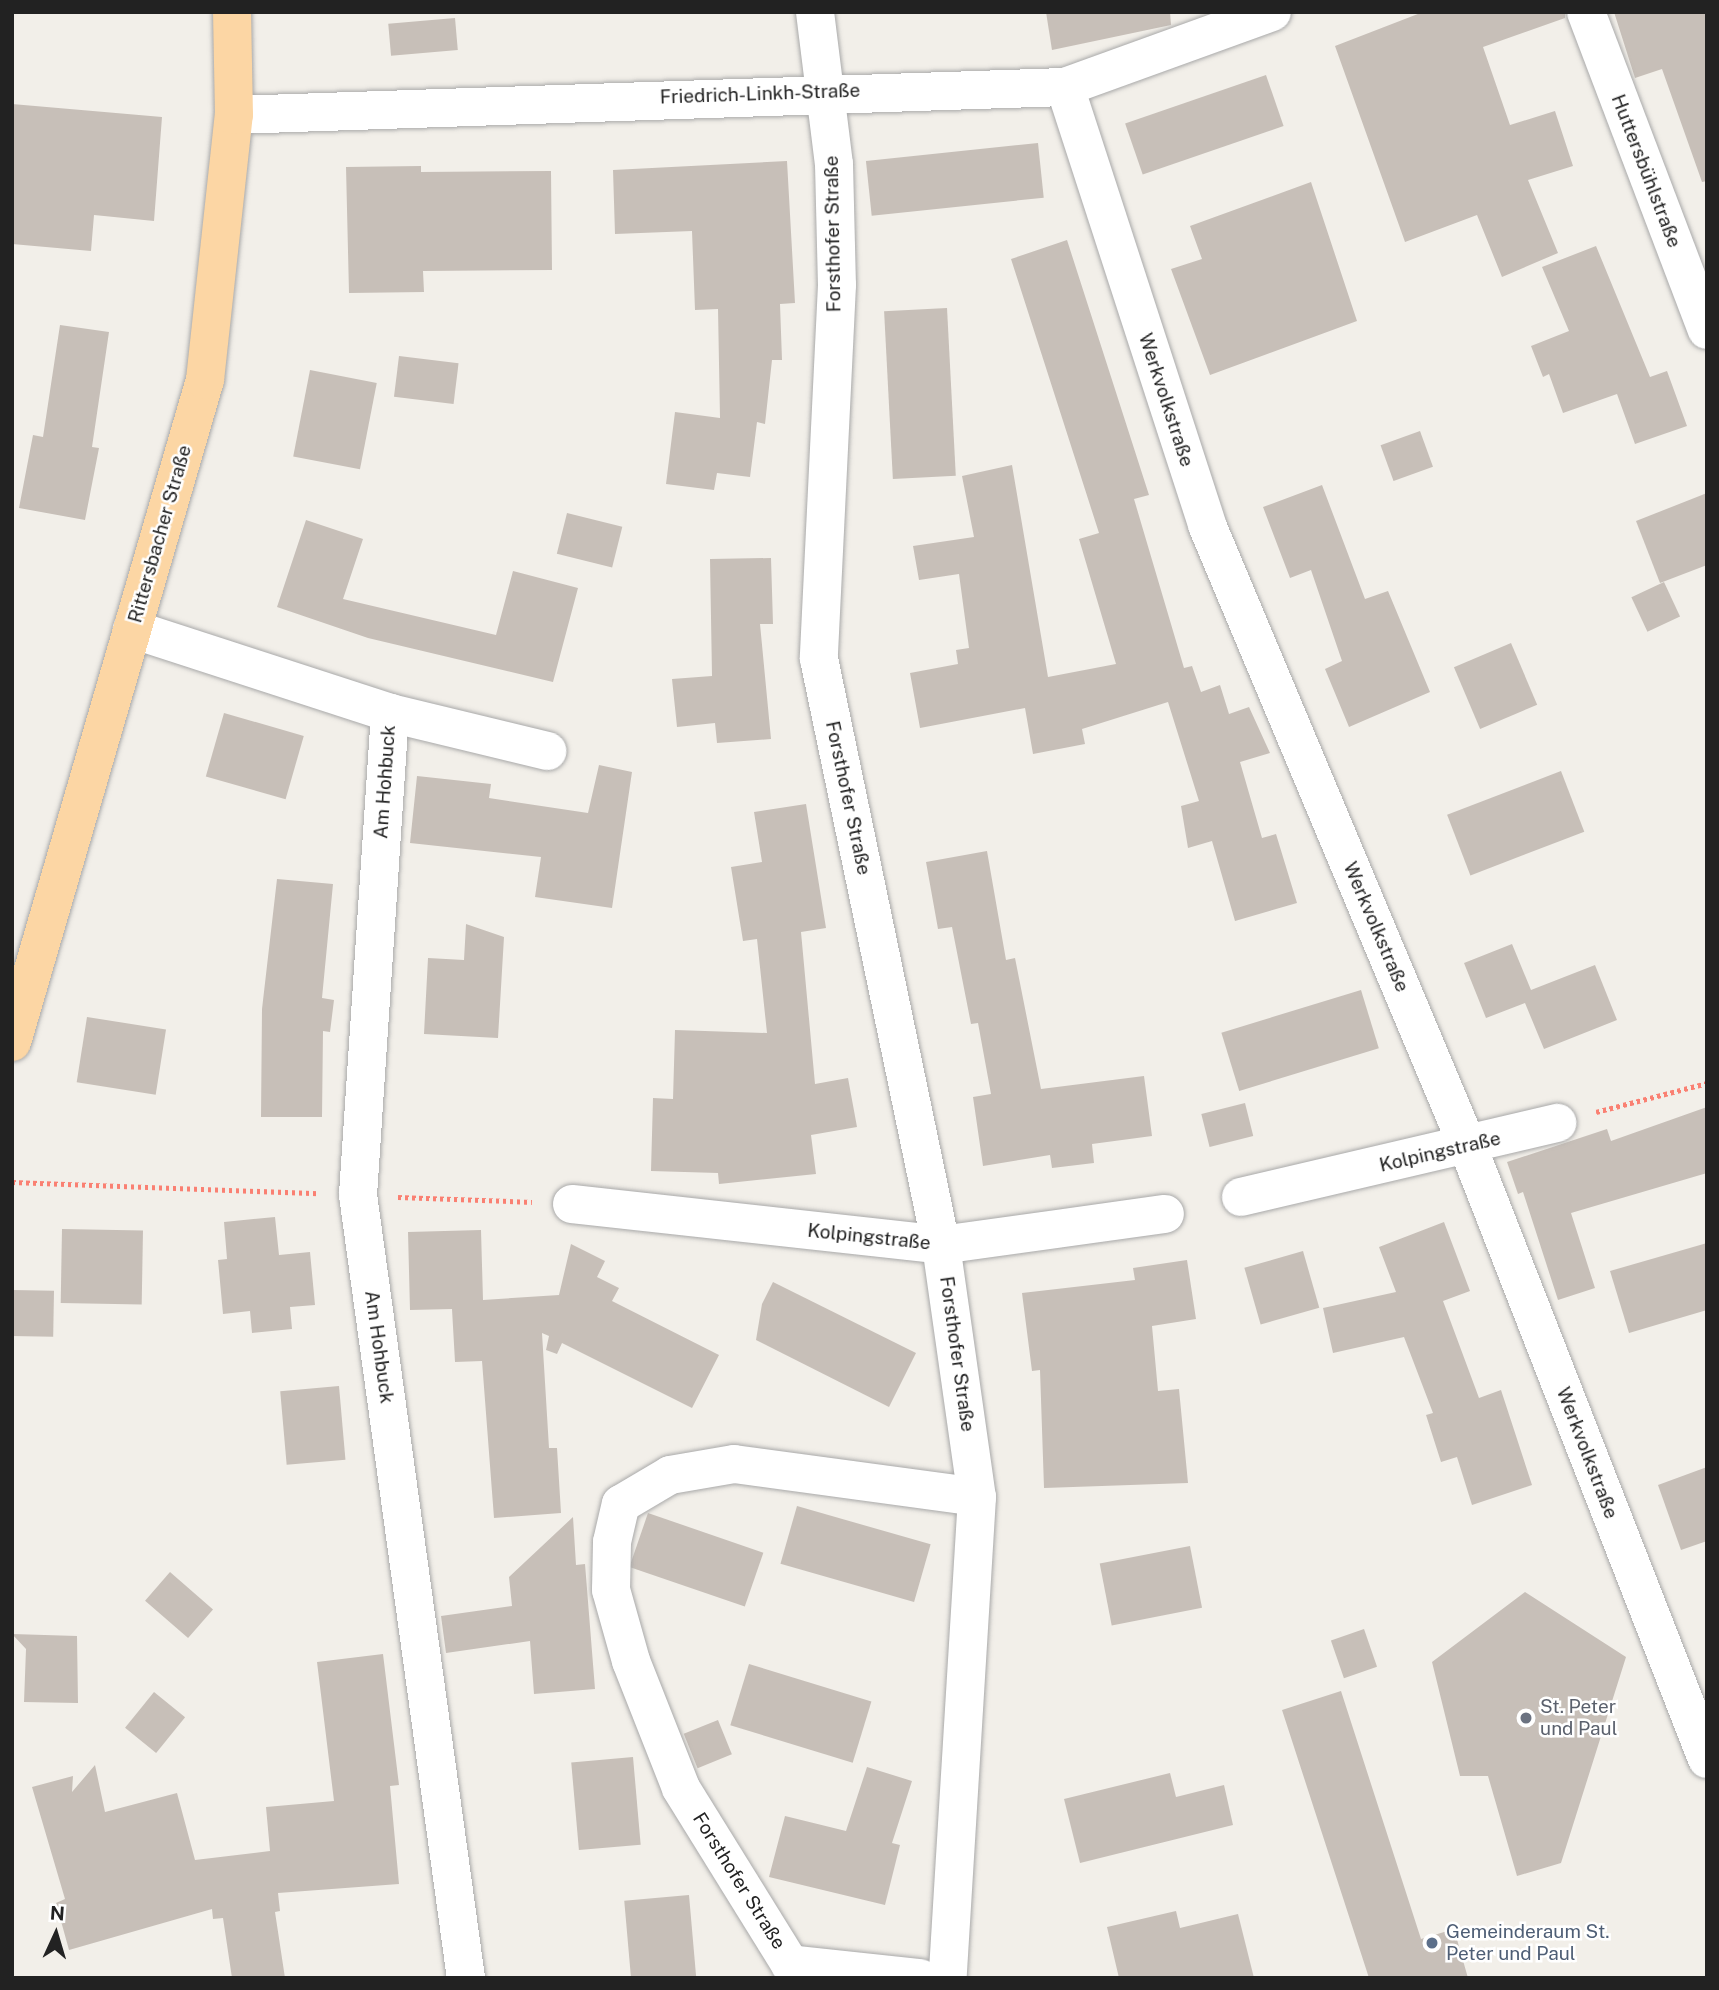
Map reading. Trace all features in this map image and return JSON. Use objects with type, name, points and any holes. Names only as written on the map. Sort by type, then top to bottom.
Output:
[{"type":"main road","name":"Rittersbacher Straße","points":[[12,1042],[205,380],[234,115],[232,12]]},
{"type":"street","name":"Forsthofer Straße","points":[[815,12],[822,91],[834,163],[837,285],[819,659],[941,1245],[977,1497],[948,1978]]},
{"type":"street","name":"Friedrich-Linkh-Straße","points":[[234,115],[822,91],[1065,87],[1272,12]]},
{"type":"street","name":"Huttersbühlstraße","points":[[1586,12],[1707,330]]},
{"type":"street","name":"Werkvolkstraße","points":[[1065,87],[1207,526],[1468,1147],[1707,1759]]},
{"type":"street","name":"Am Hohbuck","points":[[131,629],[390,713],[547,751]]},
{"type":"street","name":"Am Hohbuck","points":[[390,713],[358,1195],[466,1978]]},
{"type":"street","name":"Kolpingstraße","points":[[1241,1197],[1468,1147],[1557,1123]]},
{"type":"street","name":"Kolpingstraße","points":[[572,1204],[941,1245],[1166,1214]]},
{"type":"street","name":"Forsthofer Straße","points":[[920,1978],[790,1964],[681,1788],[614,1602],[612,1542],[621,1504],[670,1475],[734,1464],[977,1497]]},
{"type":"path","points":[[1557,1123],[1707,1083]]},
{"type":"path","points":[[12,1182],[572,1204]]},
{"type":"building","points":[[1046,12],[1170,12],[1171,25],[1052,50]]},
{"type":"building","points":[[1423,12],[1565,12],[1565,18],[1483,47],[1510,125],[1555,111],[1573,166],[1528,180],[1558,253],[1502,277],[1477,215],[1405,242],[1335,46]]},
{"type":"building","points":[[1614,12],[1707,12],[1707,181],[1702,182],[1662,69],[1635,78]]},
{"type":"building","points":[[455,18],[458,50],[391,56],[388,24]]},
{"type":"building","points":[[1266,75],[1284,126],[1143,175],[1125,124]]},
{"type":"building","points":[[12,104],[162,117],[154,221],[94,215],[91,251],[12,244]]},
{"type":"building","points":[[1038,143],[1044,198],[872,216],[866,161]]},
{"type":"building","points":[[787,161],[795,303],[780,304],[782,360],[772,360],[765,424],[757,422],[750,477],[717,473],[714,490],[666,484],[675,412],[720,418],[718,309],[695,310],[692,231],[615,234],[613,170]]},
{"type":"building","points":[[421,166],[421,172],[551,171],[552,270],[423,271],[424,292],[349,293],[346,167]]},
{"type":"building","points":[[1311,182],[1357,321],[1210,375],[1171,269],[1202,259],[1190,226]]},
{"type":"building","points":[[1067,240],[1149,495],[1134,499],[1184,668],[1192,666],[1201,692],[1220,685],[1229,714],[1249,707],[1270,753],[1240,762],[1262,838],[1276,834],[1297,903],[1235,921],[1212,841],[1188,848],[1181,806],[1199,801],[1168,702],[1082,729],[1085,744],[1033,754],[1025,708],[920,728],[910,673],[958,664],[956,650],[969,648],[959,574],[919,580],[913,546],[974,537],[962,476],[1012,465],[1048,677],[1116,664],[1079,539],[1099,533],[1011,259]]},
{"type":"building","points":[[1596,246],[1650,377],[1667,371],[1687,426],[1635,444],[1617,394],[1563,413],[1549,374],[1543,377],[1531,346],[1569,331],[1542,267]]},
{"type":"building","points":[[947,308],[956,476],[893,479],[884,311]]},
{"type":"building","points":[[60,325],[109,332],[92,447],[99,448],[85,520],[19,508],[33,435],[43,437]]},
{"type":"building","points":[[399,356],[459,363],[454,404],[394,397]]},
{"type":"building","points":[[310,370],[377,383],[360,469],[293,456]]},
{"type":"building","points":[[1420,431],[1433,467],[1394,481],[1381,445]]},
{"type":"building","points":[[1322,485],[1365,599],[1388,591],[1430,692],[1349,727],[1325,669],[1342,661],[1311,570],[1290,578],[1263,507]]},
{"type":"building","points":[[1707,493],[1707,565],[1660,583],[1636,521]]},
{"type":"building","points":[[567,513],[622,527],[612,568],[557,554]]},
{"type":"building","points":[[306,520],[363,539],[343,599],[496,635],[513,571],[578,588],[553,682],[368,638],[277,607]]},
{"type":"building","points":[[771,558],[773,624],[760,624],[771,739],[717,743],[715,723],[677,727],[672,679],[712,676],[710,559]]},
{"type":"building","points":[[1664,582],[1680,616],[1647,632],[1631,597]]},
{"type":"building","points":[[1511,643],[1537,705],[1480,729],[1454,667]]},
{"type":"building","points":[[224,713],[304,736],[286,799],[206,776]]},
{"type":"building","points":[[599,765],[632,772],[612,908],[535,897],[541,857],[410,843],[417,776],[491,784],[489,798],[588,813]]},
{"type":"building","points":[[1561,771],[1584,832],[1470,875],[1447,815]]},
{"type":"building","points":[[806,804],[826,928],[801,932],[815,1084],[848,1078],[857,1127],[811,1135],[816,1174],[719,1184],[718,1173],[651,1171],[653,1098],[673,1099],[675,1030],[767,1033],[757,939],[743,941],[731,867],[762,862],[754,812]]},
{"type":"building","points":[[987,851],[1006,960],[1015,958],[1041,1089],[1144,1076],[1152,1136],[1092,1144],[1094,1163],[1052,1168],[1050,1155],[983,1166],[973,1097],[991,1094],[978,1023],[971,1024],[952,927],[938,929],[926,862]]},
{"type":"building","points":[[277,879],[333,884],[322,998],[334,1000],[330,1032],[323,1031],[322,1117],[261,1117],[262,1009]]},
{"type":"building","points":[[466,924],[504,937],[498,1038],[424,1034],[428,958],[464,960]]},
{"type":"building","points":[[1512,944],[1531,990],[1595,965],[1617,1020],[1544,1049],[1525,1003],[1486,1018],[1464,963]]},
{"type":"building","points":[[1361,990],[1379,1048],[1239,1091],[1221,1033]]},
{"type":"building","points":[[87,1017],[166,1030],[156,1095],[77,1082]]},
{"type":"building","points":[[1245,1103],[1253,1136],[1210,1147],[1201,1114]]},
{"type":"building","points":[[1707,1107],[1707,1173],[1571,1213],[1595,1288],[1558,1300],[1523,1192],[1518,1194],[1507,1162],[1607,1129],[1611,1141]]},
{"type":"building","points":[[275,1217],[279,1255],[310,1252],[315,1305],[290,1307],[292,1329],[252,1333],[250,1311],[223,1314],[218,1260],[227,1259],[224,1222]]},
{"type":"building","points":[[1444,1222],[1470,1291],[1443,1301],[1479,1398],[1501,1390],[1532,1485],[1472,1505],[1457,1457],[1441,1462],[1426,1415],[1433,1413],[1404,1337],[1333,1353],[1323,1308],[1396,1292],[1379,1247]]},
{"type":"building","points":[[62,1229],[143,1230],[142,1304],[61,1303]]},
{"type":"building","points":[[481,1230],[483,1300],[559,1295],[571,1244],[605,1261],[597,1277],[619,1288],[612,1301],[719,1355],[692,1408],[562,1343],[557,1354],[546,1350],[549,1336],[542,1333],[549,1448],[557,1448],[561,1513],[494,1518],[482,1361],[455,1362],[452,1309],[410,1310],[408,1232]]},
{"type":"building","points":[[1707,1243],[1707,1310],[1629,1333],[1610,1271]]},
{"type":"building","points":[[1303,1251],[1319,1308],[1261,1325],[1244,1268]]},
{"type":"building","points":[[1187,1260],[1196,1319],[1152,1326],[1158,1391],[1179,1389],[1188,1483],[1044,1488],[1040,1370],[1032,1371],[1022,1293],[1135,1280],[1133,1268]]},
{"type":"building","points":[[773,1282],[916,1353],[889,1407],[756,1340],[762,1304]]},
{"type":"building","points":[[12,1290],[54,1291],[53,1337],[12,1336]]},
{"type":"building","points":[[339,1386],[345,1460],[287,1465],[280,1391]]},
{"type":"building","points":[[1707,1467],[1707,1541],[1681,1550],[1658,1485]]},
{"type":"building","points":[[797,1506],[931,1544],[914,1602],[780,1564]]},
{"type":"building","points":[[648,1513],[763,1553],[745,1607],[629,1567]]},
{"type":"building","points":[[573,1517],[576,1565],[585,1564],[595,1689],[534,1694],[530,1641],[446,1653],[441,1616],[512,1606],[509,1577]]},
{"type":"building","points":[[1190,1546],[1202,1608],[1112,1625],[1100,1564]]},
{"type":"building","points":[[170,1572],[213,1609],[188,1638],[145,1601]]},
{"type":"building","name":"St. Peter und Paul","points":[[1525,1592],[1626,1657],[1561,1863],[1517,1876],[1488,1776],[1460,1776],[1432,1662]]},
{"type":"building","points":[[1364,1629],[1377,1667],[1344,1678],[1331,1640]]},
{"type":"building","points":[[12,1634],[77,1636],[78,1703],[24,1702],[26,1649]]},
{"type":"building","points":[[383,1654],[399,1785],[390,1786],[399,1884],[278,1893],[280,1911],[275,1912],[285,1978],[232,1978],[223,1918],[213,1919],[212,1909],[69,1950],[56,1903],[65,1899],[32,1787],[73,1776],[72,1792],[95,1765],[105,1812],[177,1793],[195,1860],[270,1851],[266,1807],[334,1801],[317,1662]]},
{"type":"building","points":[[749,1664],[871,1701],[853,1763],[730,1725]]},
{"type":"building","points":[[1341,1691],[1421,1939],[1454,1929],[1468,1978],[1369,1978],[1282,1710]]},
{"type":"building","points":[[154,1692],[185,1717],[156,1753],[125,1728]]},
{"type":"building","points":[[718,1720],[732,1754],[698,1768],[684,1734]]},
{"type":"building","points":[[633,1757],[641,1845],[579,1850],[571,1762]]},
{"type":"building","points":[[867,1767],[912,1781],[892,1843],[900,1845],[885,1905],[769,1877],[785,1816],[846,1831]]},
{"type":"building","points":[[1170,1773],[1176,1797],[1224,1785],[1233,1825],[1080,1863],[1064,1799]]},
{"type":"building","points":[[689,1895],[696,1978],[631,1978],[624,1901]]},
{"type":"building","points":[[1176,1911],[1180,1928],[1238,1914],[1254,1978],[1119,1978],[1107,1927]]},
{"type":"place","name":"St. Peter und Paul","points":[[1526,1718]]},
{"type":"place","name":"Gemeinderaum St. Peter und Paul","points":[[1432,1943]]}]
